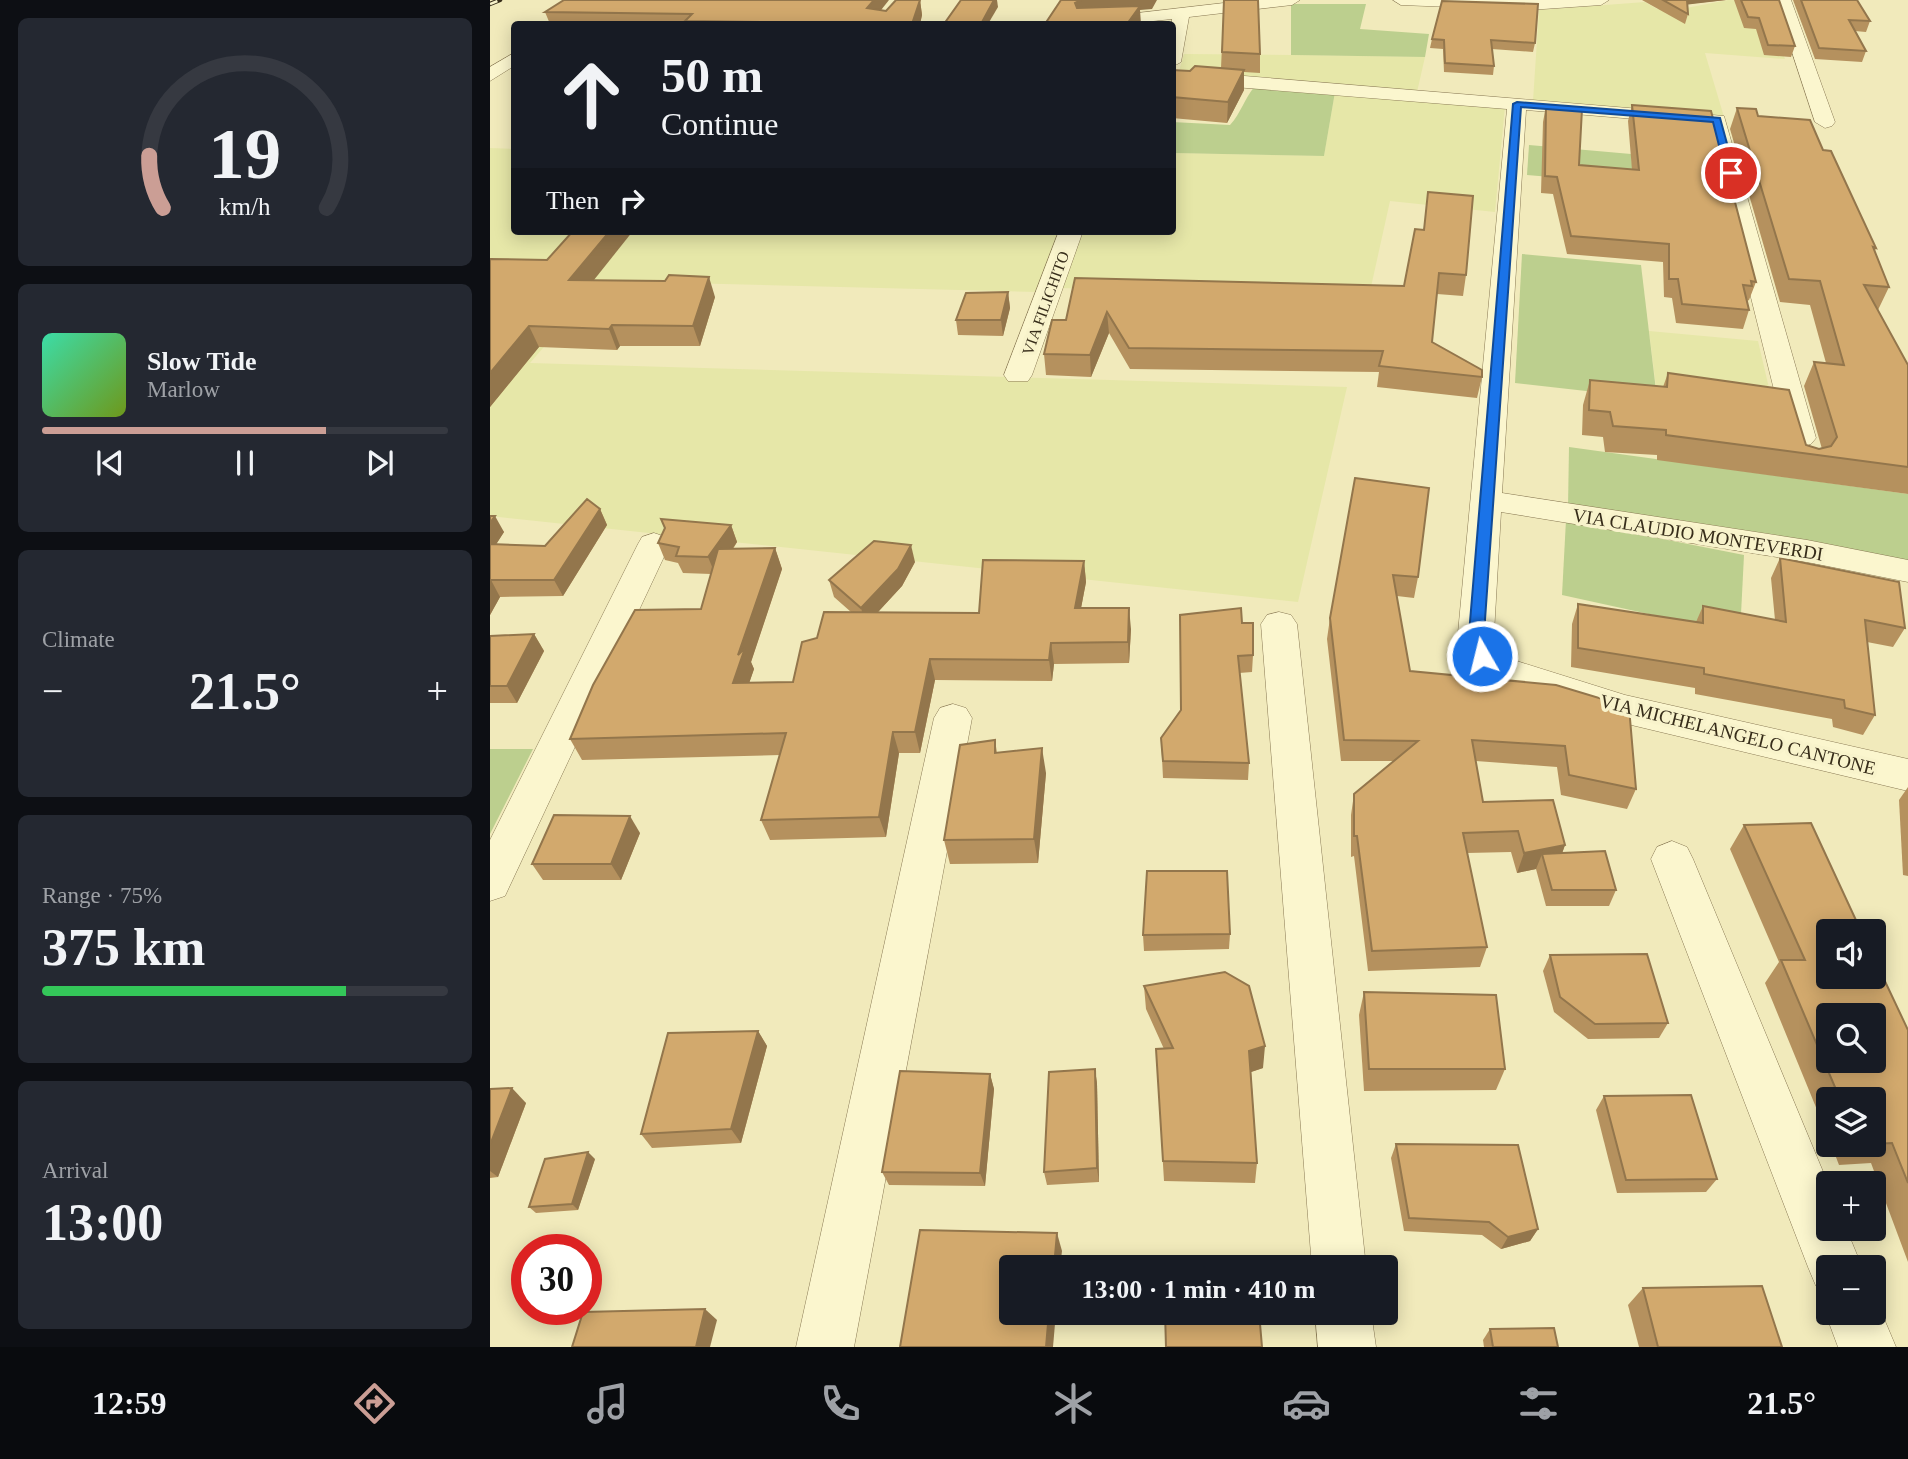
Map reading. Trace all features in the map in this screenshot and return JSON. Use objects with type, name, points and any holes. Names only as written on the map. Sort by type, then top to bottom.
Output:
[{"type":"street","points":[[1110,21],[1258,1],[1292,0]]},
{"type":"street","points":[[1401,0],[1529,5],[1601,0]]},
{"type":"street","points":[[1783,0],[1825,122]]},
{"type":"street","points":[[1176,42],[1182,12]]},
{"type":"street","points":[[490,75],[511,60]]},
{"type":"street","points":[[1176,76],[1717,120],[1808,463]]},
{"type":"street","name":"VIA MICHELANGELO CANTONE","points":[[1517,104],[1476,634],[1482,656],[1494,667],[1623,709],[1908,775]]},
{"type":"street","name":"VIA FILICHITO","points":[[1018,375],[1070,235]]},
{"type":"street","name":"VIA CLAUDIO MONTEVERDI","points":[[1487,500],[1807,551],[1908,571]]},
{"type":"street","points":[[490,883],[654,544]]},
{"type":"street","points":[[1279,624],[1338,1255]]},
{"type":"street","points":[[825,1347],[953,718]]},
{"type":"street","points":[[1672,859],[1830,1255]]},
{"type":"street","points":[[1344,1325],[1347,1347]]},
{"type":"street","points":[[1858,1325],[1867,1347]]},
{"type":"green space","points":[[1728,0],[1765,1],[1785,59],[1705,53],[1724,117],[1533,101],[1539,10],[1645,2],[1657,9],[1681,9]]},
{"type":"green space","points":[[1291,4],[1366,4],[1360,29],[1429,34],[1425,57],[1291,55]]},
{"type":"green space","points":[[1184,54],[1425,57],[1417,92],[1179,71]]},
{"type":"green space","points":[[1255,86],[1335,92],[1324,156],[1176,153],[1176,122],[1230,125]]},
{"type":"green space","points":[[1335,92],[1505,106],[1495,212],[1390,201],[1369,296],[1060,288],[1081,235],[1176,235],[1176,153],[1324,156]]},
{"type":"green space","points":[[1529,145],[1631,154],[1634,184],[1527,175]]},
{"type":"green space","points":[[490,148],[511,149],[511,235],[1061,235],[1039,292],[601,281],[530,363],[1347,387],[1298,602],[490,516]]},
{"type":"green space","points":[[1522,254],[1641,265],[1657,399],[1515,383]]},
{"type":"green space","points":[[1649,331],[1758,341],[1772,401],[1656,387]]},
{"type":"green space","points":[[1569,447],[1908,494],[1908,561],[1568,507]]},
{"type":"green space","points":[[1566,520],[1744,555],[1740,634],[1562,595]]},
{"type":"green space","points":[[490,749],[533,749],[490,834]]},
{"type":"building","points":[[564,0],[874,0],[867,8],[886,11],[896,0],[920,0],[913,21],[685,21],[692,14],[545,12]]},
{"type":"building","points":[[961,0],[994,0],[983,21],[946,21]]},
{"type":"building","points":[[1061,0],[1081,0],[1075,3],[1077,8],[1140,6],[1129,21],[1047,21]]},
{"type":"building","points":[[1224,0],[1258,0],[1260,54],[1222,52]]},
{"type":"building","points":[[1663,0],[1687,0],[1688,14]]},
{"type":"building","points":[[1741,0],[1779,0],[1795,46],[1768,45],[1759,18],[1748,17]]},
{"type":"building","points":[[1801,0],[1857,0],[1870,21],[1849,20],[1866,51],[1819,48]]},
{"type":"building","points":[[1442,1],[1538,4],[1535,43],[1491,40],[1494,66],[1445,63],[1444,40],[1432,39]]},
{"type":"building","points":[[1195,66],[1244,70],[1228,102],[1176,97],[1176,70],[1190,71]]},
{"type":"building","points":[[1632,105],[1711,111],[1756,282],[1751,281],[1752,286],[1743,285],[1749,310],[1682,304],[1678,279],[1669,279],[1669,244],[1571,236],[1557,177],[1545,176],[1546,106],[1582,109],[1579,165],[1639,170]]},
{"type":"building","points":[[1737,108],[1756,109],[1758,116],[1810,120],[1823,150],[1831,151],[1876,248],[1873,247],[1889,287],[1864,285],[1908,365],[1908,467],[1666,435],[1666,430],[1613,426],[1610,412],[1589,410],[1590,380],[1667,387],[1668,373],[1789,390],[1806,445],[1819,449],[1831,446],[1837,437],[1814,362],[1844,365],[1820,281],[1789,279]]},
{"type":"building","points":[[1428,192],[1473,196],[1466,275],[1439,273],[1432,342],[1482,370],[1482,377],[1379,366],[1383,351],[1129,348],[1107,312],[1090,355],[1044,354],[1052,320],[1066,320],[1075,278],[1404,286],[1415,229],[1424,230]]},
{"type":"building","points":[[569,235],[607,235],[569,280],[665,281],[669,275],[709,277],[693,326],[612,325],[609,329],[529,326],[490,373],[490,259],[547,260]]},
{"type":"building","points":[[1008,292],[1001,320],[956,320],[966,293]]},
{"type":"building","points":[[1355,478],[1429,488],[1418,577],[1393,575],[1410,671],[1556,685],[1629,707],[1636,789],[1569,775],[1565,746],[1472,740],[1483,802],[1553,800],[1565,845],[1524,853],[1518,831],[1463,833],[1487,947],[1372,951],[1357,836],[1354,836],[1354,794],[1418,741],[1344,740],[1330,618]]},
{"type":"building","points":[[587,499],[600,509],[554,580],[490,582],[490,544],[545,546]]},
{"type":"building","points":[[661,519],[731,525],[708,557],[676,556],[679,547],[658,543],[665,528]]},
{"type":"building","points":[[874,541],[911,545],[898,569],[861,608],[829,580]]},
{"type":"building","points":[[775,548],[738,655],[745,648],[733,683],[793,682],[802,642],[817,638],[824,612],[979,613],[983,560],[1084,561],[1075,608],[1129,608],[1128,642],[1051,643],[1049,660],[930,659],[915,732],[893,732],[879,817],[761,820],[786,733],[570,739],[593,685],[635,610],[701,609],[718,549]]},
{"type":"building","points":[[1780,558],[1899,582],[1905,628],[1865,620],[1875,715],[1845,708],[1844,700],[1704,674],[1704,668],[1578,648],[1578,604],[1703,623],[1703,606],[1786,622]]},
{"type":"building","points":[[1241,608],[1242,623],[1253,623],[1253,655],[1238,656],[1249,763],[1163,761],[1161,738],[1181,710],[1180,615]]},
{"type":"building","points":[[534,634],[507,686],[490,686],[490,636]]},
{"type":"building","points":[[995,740],[995,753],[1042,748],[1034,839],[944,840],[960,745]]},
{"type":"building","points":[[554,815],[630,816],[611,864],[532,864]]},
{"type":"building","points":[[1811,823],[1855,919],[1816,919],[1816,989],[1886,989],[1886,983],[1908,1030],[1908,1183],[1892,1143],[1886,1143],[1886,1087],[1835,1087],[1829,1073],[1886,1073],[1886,1003],[1816,1003],[1816,1042],[1781,960],[1805,960],[1744,825]]},
{"type":"building","points":[[1605,851],[1616,890],[1552,890],[1542,854]]},
{"type":"building","points":[[1147,871],[1227,871],[1230,934],[1143,935]]},
{"type":"building","points":[[1647,954],[1668,1023],[1595,1024],[1560,997],[1550,955]]},
{"type":"building","points":[[1225,972],[1249,986],[1265,1046],[1249,1051],[1257,1163],[1163,1161],[1156,1049],[1173,1048],[1144,986]]},
{"type":"building","points":[[1364,992],[1496,995],[1505,1069],[1369,1069]]},
{"type":"building","points":[[758,1031],[731,1129],[641,1134],[668,1033]]},
{"type":"building","points":[[1095,1069],[1097,1168],[1044,1172],[1049,1072]]},
{"type":"building","points":[[900,1071],[990,1074],[980,1173],[882,1172]]},
{"type":"building","points":[[512,1088],[490,1145],[490,1089]]},
{"type":"building","points":[[1691,1095],[1717,1179],[1626,1180],[1604,1096]]},
{"type":"building","points":[[1396,1144],[1518,1145],[1538,1229],[1508,1237],[1489,1222],[1409,1218]]},
{"type":"building","points":[[588,1152],[572,1204],[529,1207],[545,1159]]},
{"type":"building","points":[[920,1230],[1057,1233],[1055,1255],[999,1255],[999,1325],[1048,1325],[1046,1347],[900,1347]]},
{"type":"building","points":[[1762,1286],[1782,1347],[1658,1347],[1643,1288]]},
{"type":"building","points":[[705,1309],[696,1347],[572,1347],[579,1325],[602,1325],[602,1312]]},
{"type":"building","points":[[1165,1325],[1260,1325],[1262,1347],[1166,1347]]},
{"type":"building","points":[[1554,1328],[1558,1347],[1493,1347],[1490,1329]]},
{"type":"railway","points":[[490,4],[500,0]]},
{"type":"route","points":[[1482,656],[1476,634],[1517,104],[1717,120],[1731,173]]}]
